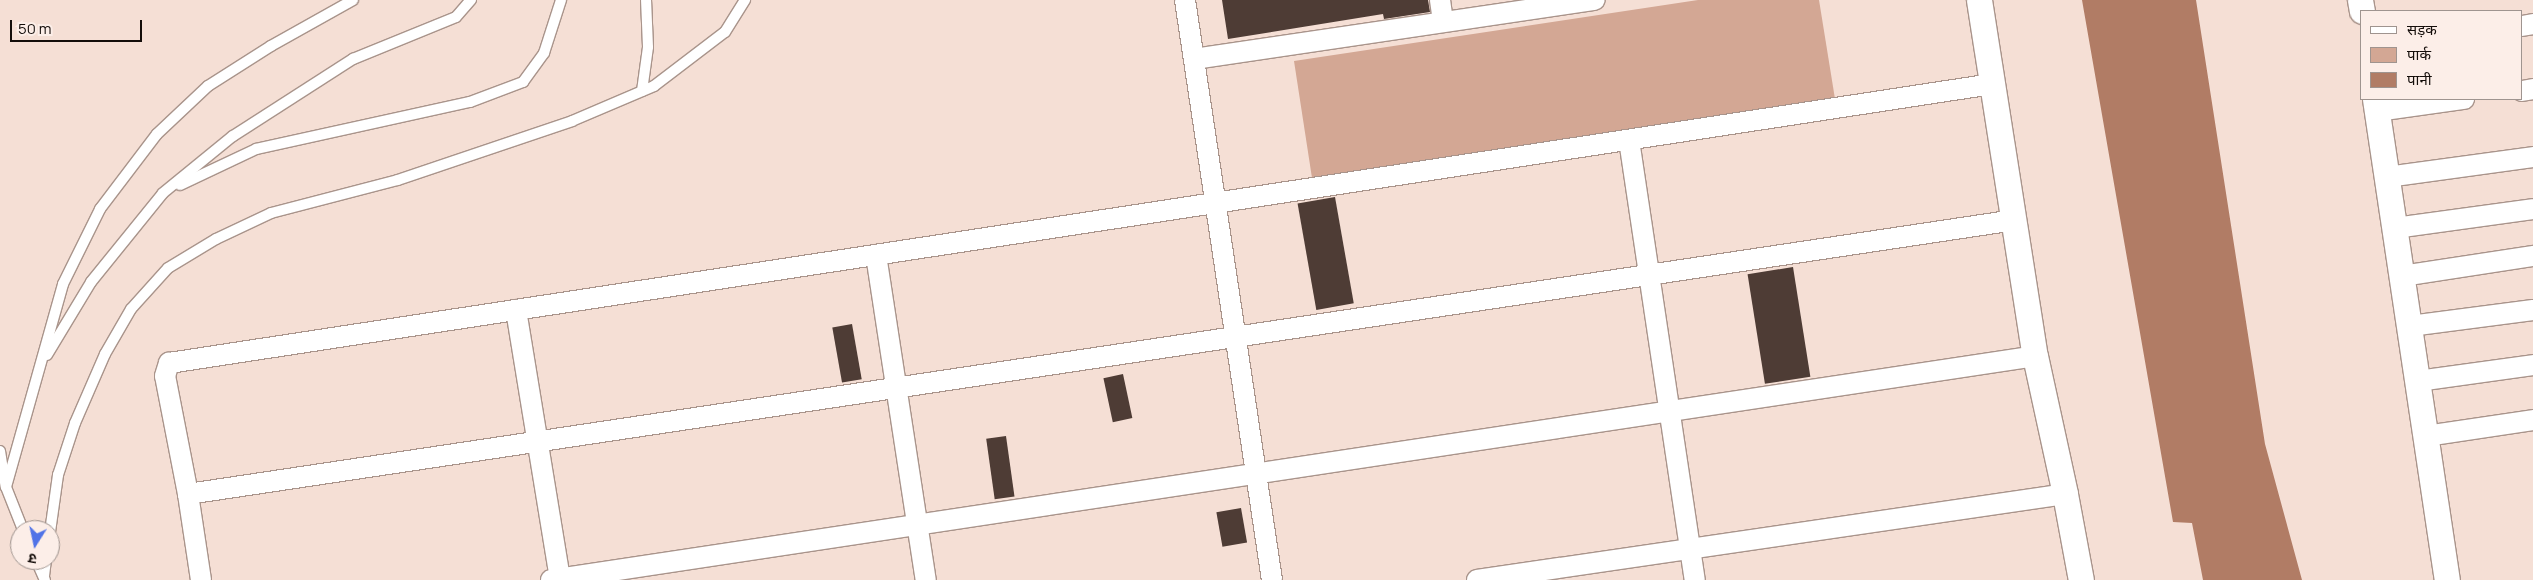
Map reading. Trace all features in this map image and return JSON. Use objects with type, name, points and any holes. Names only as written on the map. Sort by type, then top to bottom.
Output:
[{"type":"street","points":[[1185,0],[1272,580]]},
{"type":"street","points":[[1440,0],[1443,22]]},
{"type":"street","points":[[1194,59],[1593,0]]},
{"type":"street","points":[[1979,0],[2035,356],[2065,494],[2081,580]]},
{"type":"street","points":[[201,580],[188,494],[165,376],[169,363],[1992,84]]},
{"type":"street","points":[[2447,580],[2376,105],[2449,100]]},
{"type":"street","points":[[1629,140],[1695,580]]},
{"type":"street","points":[[2387,177],[2533,157]]},
{"type":"street","points":[[2395,228],[2533,209]]},
{"type":"street","points":[[188,494],[2014,220]]},
{"type":"street","points":[[876,255],[926,580]]},
{"type":"street","points":[[2402,276],[2533,256]]},
{"type":"street","points":[[516,310],[557,580],[2035,356]]},
{"type":"street","points":[[2410,326],[2533,310]]},
{"type":"street","points":[[2418,381],[2533,365]]},
{"type":"street","points":[[2426,436],[2533,420]]},
{"type":"street","points":[[1477,580],[2065,494]]},
{"type":"lane","points":[[6,487],[63,284],[100,209],[157,134],[208,86],[271,46],[353,0]]},
{"type":"lane","points":[[456,17],[461,0]]},
{"type":"lane","points":[[40,366],[91,282],[163,193],[233,136],[353,59],[456,17],[471,0]]},
{"type":"lane","points":[[163,193],[256,149],[470,102],[523,82],[544,53],[562,0]]},
{"type":"lane","points":[[642,92],[648,47],[646,0]]},
{"type":"lane","points":[[52,520],[58,475],[75,423],[105,354],[132,309],[168,268],[216,239],[271,213],[398,180],[572,121],[642,92],[654,86],[724,32],[746,0]]},
{"type":"lane","points":[[0,451],[6,487],[19,520]]},
{"type":"green space","points":[[1698,0],[1819,0],[1835,99],[1312,178],[1294,61]]},
{"type":"water","points":[[2082,0],[2196,0],[2265,444],[2302,580],[2203,580],[2192,523],[2173,522]]},
{"type":"building","points":[[1222,0],[1428,0],[1430,12],[1384,19],[1383,14],[1228,39]]},
{"type":"building","points":[[1335,197],[1354,303],[1316,310],[1298,204]]},
{"type":"building","points":[[1793,267],[1810,377],[1765,384],[1748,274]]},
{"type":"building","points":[[852,324],[862,379],[842,383],[832,327]]},
{"type":"building","points":[[1123,374],[1132,418],[1113,422],[1103,378]]},
{"type":"building","points":[[1006,436],[1014,496],[995,499],[986,439]]},
{"type":"building","points":[[1241,508],[1247,542],[1222,547],[1216,512]]}]
